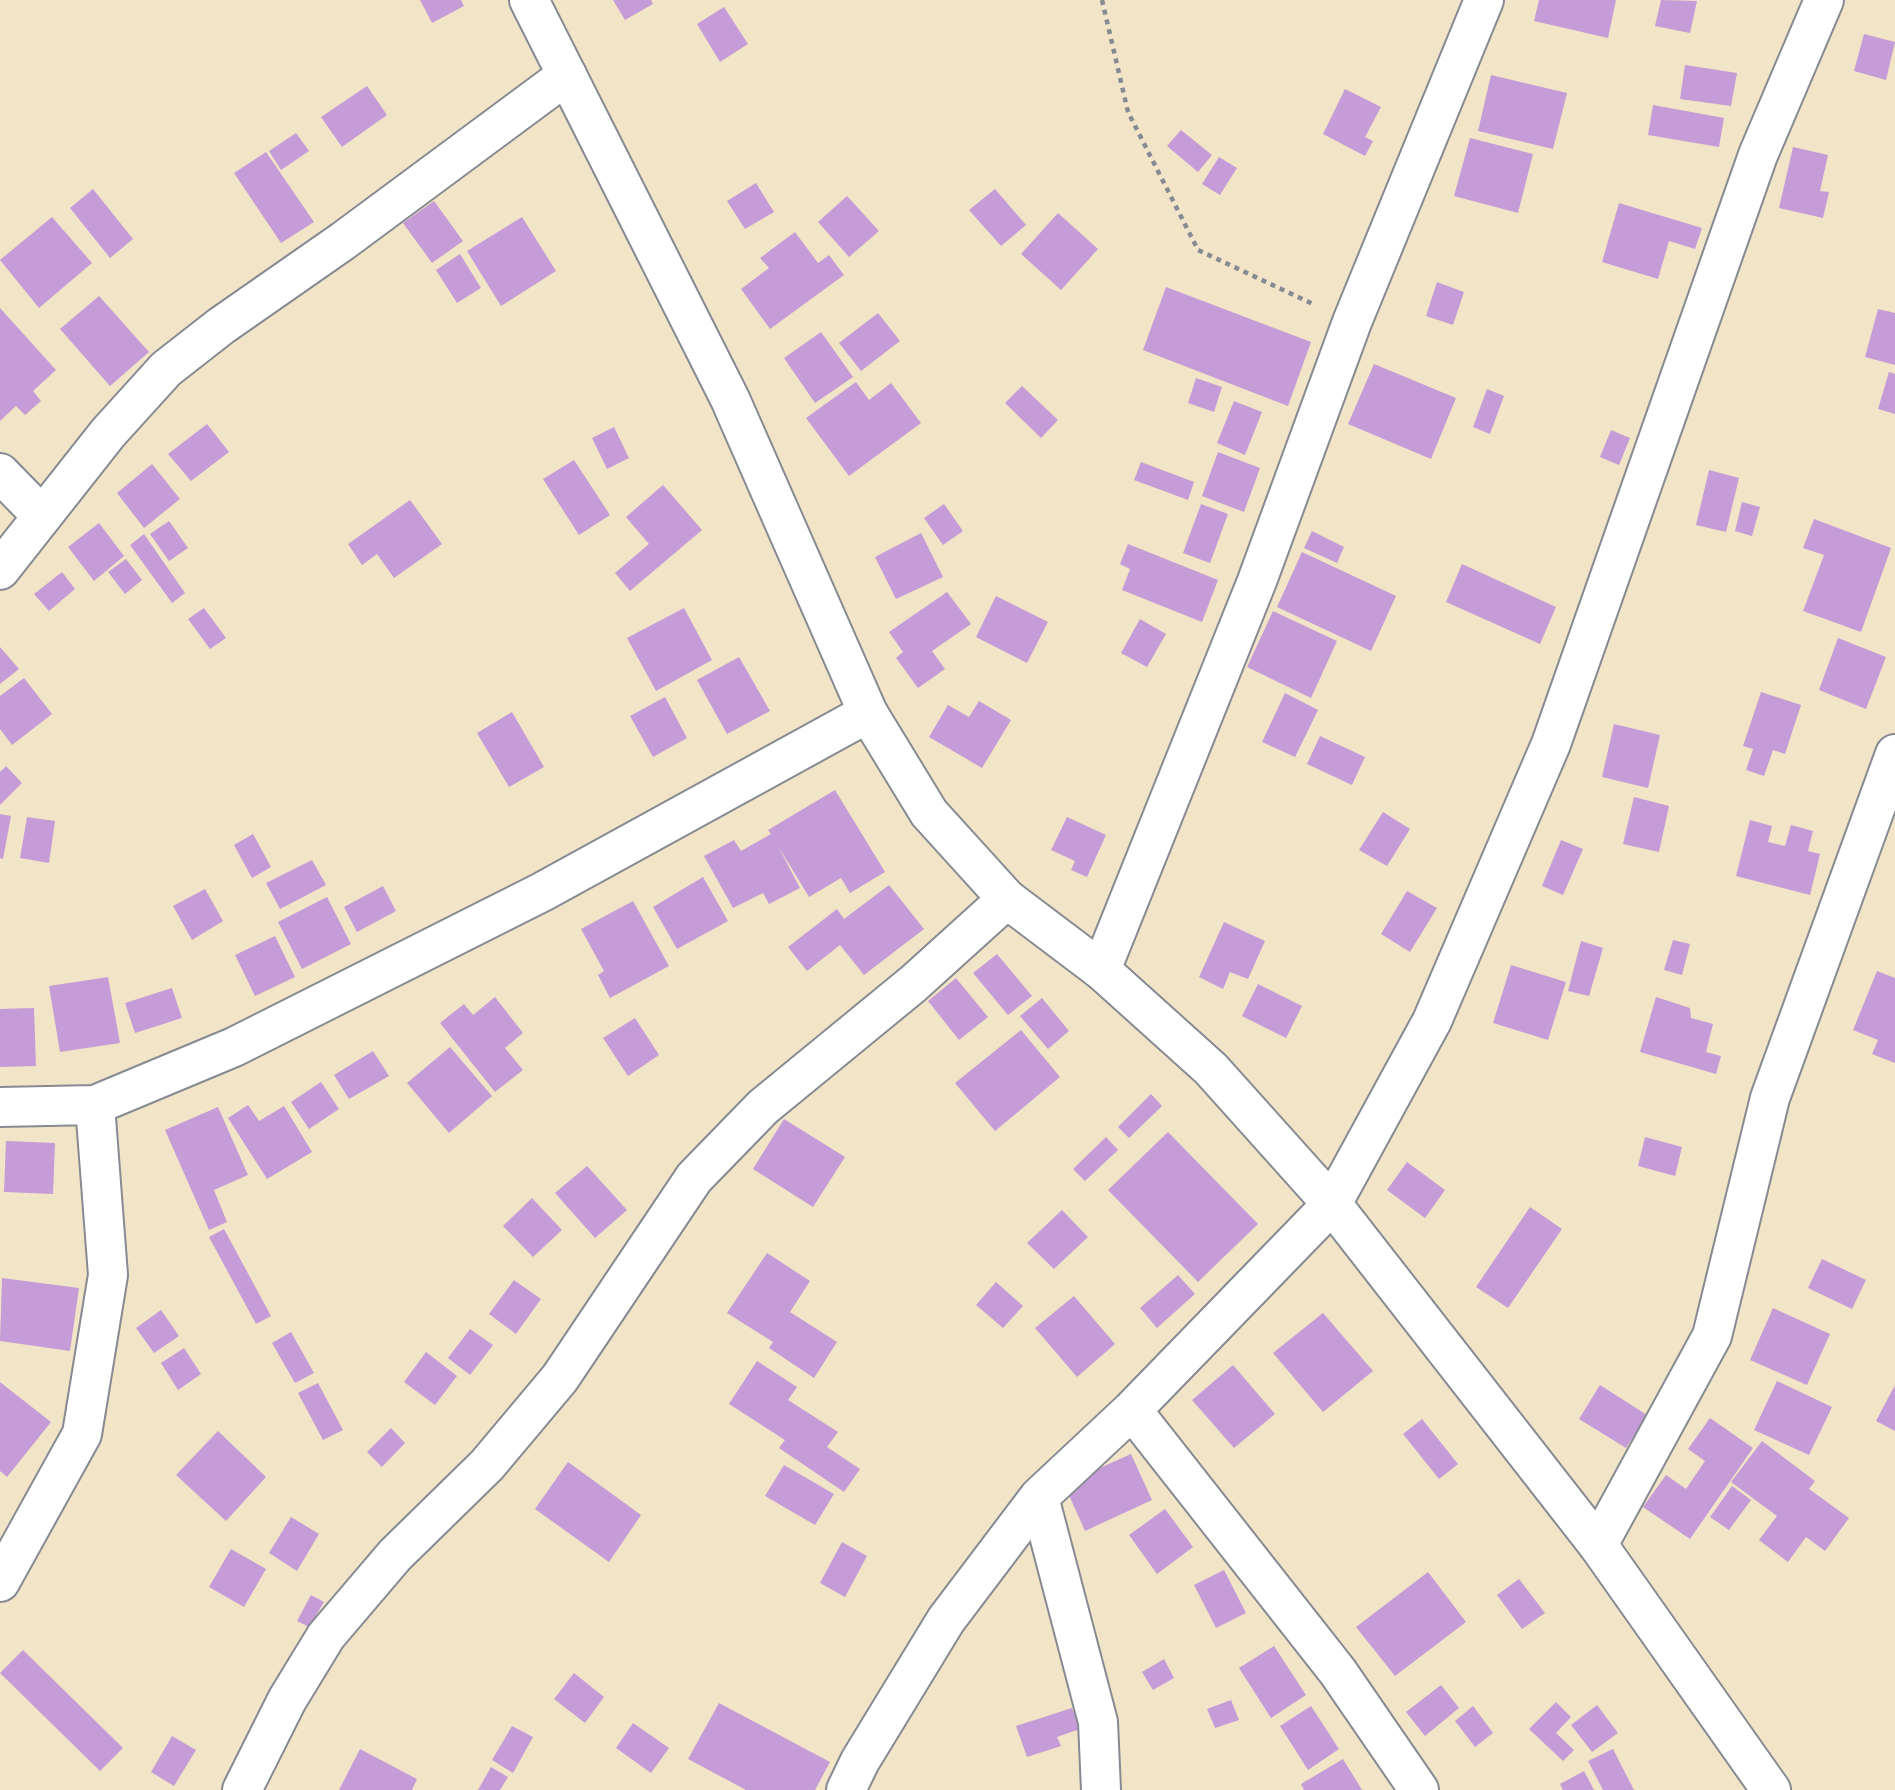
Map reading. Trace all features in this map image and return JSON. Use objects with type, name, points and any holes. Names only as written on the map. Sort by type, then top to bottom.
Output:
[{"type":"street","points":[[529,0],[730,399],[868,713],[929,813],[1007,899],[1101,970],[1211,1069],[1332,1204],[1598,1545],[1771,1790]]},
{"type":"street","points":[[1101,970],[1256,581],[1352,323],[1484,0]]},
{"type":"street","points":[[846,1790],[860,1761],[946,1620],[1039,1497],[1132,1410],[1332,1204],[1432,1021],[1551,744],[1758,155],[1824,0]]},
{"type":"street","points":[[0,570],[108,433],[166,369],[221,326],[343,241],[567,75]]},
{"type":"street","points":[[0,473],[42,516]]},
{"type":"street","points":[[0,1107],[95,1104],[234,1046],[542,892],[868,713]]},
{"type":"street","points":[[1598,1545],[1712,1336],[1770,1098],[1895,754]]},
{"type":"street","points":[[242,1790],[286,1700],[327,1636],[395,1555],[487,1465],[560,1378],[694,1178],[763,1107],[913,984],[1007,899]]},
{"type":"street","points":[[0,1582],[82,1434],[108,1275],[95,1104]]},
{"type":"street","points":[[1132,1410],[1338,1672],[1419,1790]]},
{"type":"street","points":[[1039,1497],[1098,1722],[1101,1790]]},
{"type":"path","points":[[1102,0],[1128,112],[1198,250],[1352,323]]},
{"type":"building","points":[[420,0],[461,0],[464,6],[432,23]]},
{"type":"building","points":[[613,0],[651,0],[653,4],[625,20]]},
{"type":"building","points":[[1539,0],[1616,0],[1608,38],[1534,21]]},
{"type":"building","points":[[1661,0],[1697,1],[1690,33],[1655,26]]},
{"type":"building","points":[[724,7],[748,44],[720,62],[697,24]]},
{"type":"building","points":[[1864,34],[1895,42],[1886,80],[1854,71]]},
{"type":"building","points":[[1685,65],[1737,73],[1731,106],[1680,99]]},
{"type":"building","points":[[1491,75],[1567,93],[1553,149],[1478,131]]},
{"type":"building","points":[[367,86],[387,115],[342,147],[321,117]]},
{"type":"building","points":[[1345,89],[1381,107],[1365,137],[1373,141],[1365,156],[1323,134]]},
{"type":"building","points":[[1653,105],[1724,118],[1719,147],[1648,135]]},
{"type":"building","points":[[1181,130],[1212,155],[1198,172],[1167,146]]},
{"type":"building","points":[[296,133],[309,151],[281,170],[269,151]]},
{"type":"building","points":[[1470,138],[1533,154],[1518,213],[1454,196]]},
{"type":"building","points":[[1793,147],[1828,155],[1820,191],[1829,192],[1823,218],[1779,208]]},
{"type":"building","points":[[266,152],[314,222],[281,243],[234,173]]},
{"type":"building","points":[[1219,157],[1237,168],[1220,195],[1202,184]]},
{"type":"building","points":[[756,183],[774,212],[745,229],[727,201]]},
{"type":"building","points":[[93,189],[133,239],[110,258],[70,208]]},
{"type":"building","points":[[995,189],[1026,225],[1001,246],[969,210]]},
{"type":"building","points":[[847,196],[879,231],[849,257],[818,222]]},
{"type":"building","points":[[434,201],[463,241],[432,263],[403,223]]},
{"type":"building","points":[[1619,203],[1702,228],[1695,249],[1669,241],[1658,279],[1602,262]]},
{"type":"building","points":[[1058,213],[1098,249],[1061,290],[1021,254]]},
{"type":"building","points":[[52,217],[92,263],[39,308],[0,260]]},
{"type":"building","points":[[522,217],[556,271],[501,306],[467,251]]},
{"type":"building","points":[[795,232],[818,263],[829,255],[844,275],[770,329],[741,289],[769,268],[760,258]]},
{"type":"building","points":[[460,254],[481,288],[457,303],[436,270]]},
{"type":"building","points":[[1437,282],[1464,292],[1453,325],[1426,316]]},
{"type":"building","points":[[1166,287],[1311,342],[1288,406],[1143,350]]},
{"type":"building","points":[[99,296],[149,352],[110,386],[60,329]]},
{"type":"building","points":[[0,308],[56,370],[33,391],[41,401],[25,415],[16,406],[0,421]]},
{"type":"building","points":[[1878,309],[1895,313],[1895,365],[1865,357]]},
{"type":"building","points":[[878,313],[900,341],[861,371],[839,343]]},
{"type":"building","points":[[821,332],[853,377],[815,403],[784,358]]},
{"type":"building","points":[[1374,364],[1456,398],[1431,459],[1348,424]]},
{"type":"building","points":[[1889,372],[1895,374],[1895,414],[1878,409]]},
{"type":"building","points":[[1196,378],[1222,387],[1214,412],[1188,403]]},
{"type":"building","points":[[856,382],[869,400],[891,383],[921,423],[849,476],[806,418]]},
{"type":"building","points":[[1022,386],[1058,420],[1041,438],[1005,403]]},
{"type":"building","points":[[1487,389],[1504,396],[1490,434],[1473,427]]},
{"type":"building","points":[[1234,401],[1262,412],[1245,455],[1217,443]]},
{"type":"building","points":[[207,424],[229,452],[191,481],[168,454]]},
{"type":"building","points":[[614,427],[629,458],[607,469],[592,438]]},
{"type":"building","points":[[1611,430],[1630,438],[1619,465],[1600,457]]},
{"type":"building","points":[[1218,452],[1260,468],[1244,512],[1202,496]]},
{"type":"building","points":[[574,460],[610,515],[579,535],[543,479]]},
{"type":"building","points":[[1141,462],[1194,482],[1188,500],[1134,480]]},
{"type":"building","points":[[152,464],[180,499],[144,528],[117,493]]},
{"type":"building","points":[[1709,470],[1739,478],[1726,532],[1696,525]]},
{"type":"building","points":[[663,485],[702,530],[630,591],[615,573],[649,544],[626,517]]},
{"type":"building","points":[[410,500],[442,544],[394,578],[377,554],[362,565],[348,544]]},
{"type":"building","points":[[1742,502],[1760,507],[1752,536],[1735,531]]},
{"type":"building","points":[[944,504],[963,531],[943,545],[924,518]]},
{"type":"building","points":[[1201,504],[1228,514],[1210,563],[1183,553]]},
{"type":"building","points":[[1814,519],[1891,548],[1861,632],[1803,611],[1824,555],[1803,548]]},
{"type":"building","points":[[169,521],[188,548],[169,561],[150,534]]},
{"type":"building","points":[[99,523],[124,556],[94,581],[68,547]]},
{"type":"building","points":[[1312,531],[1344,547],[1337,563],[1304,548]]},
{"type":"building","points":[[921,533],[943,577],[896,599],[875,557]]},
{"type":"building","points":[[144,534],[185,593],[172,603],[130,545]]},
{"type":"building","points":[[1128,544],[1218,580],[1202,622],[1122,590],[1130,569],[1120,564]]},
{"type":"building","points":[[1302,552],[1396,596],[1371,651],[1277,607]]},
{"type":"building","points":[[126,559],[142,580],[125,594],[108,572]]},
{"type":"building","points":[[1462,564],[1556,607],[1540,644],[1446,602]]},
{"type":"building","points":[[62,572],[75,589],[49,611],[34,594]]},
{"type":"building","points":[[947,592],[971,624],[932,651],[945,669],[918,688],[896,658],[903,652],[889,632]]},
{"type":"building","points":[[996,596],[1048,622],[1027,663],[976,637]]},
{"type":"building","points":[[204,608],[226,638],[210,649],[188,619]]},
{"type":"building","points":[[684,608],[712,660],[656,691],[627,638]]},
{"type":"building","points":[[1273,611],[1337,641],[1311,698],[1247,667]]},
{"type":"building","points":[[1140,619],[1166,634],[1147,667],[1121,653]]},
{"type":"building","points":[[1838,638],[1886,657],[1866,709],[1819,690]]},
{"type":"building","points":[[0,647],[19,669],[0,684]]},
{"type":"building","points":[[739,657],[770,711],[727,734],[697,680]]},
{"type":"building","points":[[24,678],[52,714],[12,745],[0,729],[0,696]]},
{"type":"building","points":[[1761,692],[1801,705],[1785,754],[1773,750],[1764,776],[1746,770],[1753,749],[1743,746]]},
{"type":"building","points":[[1285,693],[1318,710],[1295,757],[1262,742]]},
{"type":"building","points":[[665,697],[687,738],[653,757],[630,716]]},
{"type":"building","points":[[979,701],[1011,720],[982,768],[929,737],[948,705],[969,717]]},
{"type":"building","points":[[512,712],[544,767],[509,787],[477,733]]},
{"type":"building","points":[[1614,724],[1660,735],[1648,788],[1602,777]]},
{"type":"building","points":[[1320,736],[1365,757],[1352,785],[1307,764]]},
{"type":"building","points":[[6,766],[22,783],[0,805],[0,772]]},
{"type":"building","points":[[835,790],[885,872],[850,893],[841,878],[809,897],[778,846],[800,888],[769,904],[763,893],[733,908],[704,856],[734,840],[741,851],[771,834],[768,830]]},
{"type":"building","points":[[1634,797],[1669,806],[1659,852],[1623,844]]},
{"type":"building","points":[[1383,812],[1410,829],[1387,866],[1359,850]]},
{"type":"building","points":[[0,814],[11,816],[3,859],[0,858]]},
{"type":"building","points":[[27,817],[55,821],[49,863],[20,858]]},
{"type":"building","points":[[1067,817],[1106,835],[1087,877],[1071,870],[1075,861],[1051,850]]},
{"type":"building","points":[[1750,820],[1772,826],[1768,842],[1785,846],[1791,825],[1813,831],[1808,851],[1820,854],[1810,895],[1736,876]]},
{"type":"building","points":[[253,834],[271,867],[252,878],[234,845]]},
{"type":"building","points":[[1561,840],[1583,849],[1563,895],[1542,886]]},
{"type":"building","points":[[312,860],[326,885],[280,909],[266,883]]},
{"type":"building","points":[[703,877],[728,921],[677,949],[653,907]]},
{"type":"building","points":[[889,885],[924,929],[864,975],[840,945],[807,971],[788,947],[837,909],[844,919]]},
{"type":"building","points":[[383,886],[396,911],[357,932],[344,907]]},
{"type":"building","points":[[205,889],[223,921],[192,940],[173,906]]},
{"type":"building","points":[[1407,891],[1437,908],[1410,952],[1381,934]]},
{"type":"building","points":[[327,897],[351,944],[302,969],[278,922]]},
{"type":"building","points":[[633,901],[669,966],[610,998],[598,975],[604,971],[581,929]]},
{"type":"building","points":[[1224,922],[1265,941],[1248,979],[1230,972],[1223,989],[1199,977]]},
{"type":"building","points":[[275,936],[295,977],[255,996],[235,955]]},
{"type":"building","points":[[1673,940],[1690,944],[1682,975],[1664,970]]},
{"type":"building","points":[[1581,941],[1603,948],[1589,996],[1568,991]]},
{"type":"building","points":[[997,954],[1032,996],[1008,1015],[973,973]]},
{"type":"building","points":[[1511,965],[1566,982],[1548,1040],[1493,1023]]},
{"type":"building","points":[[1877,971],[1895,978],[1895,1063],[1872,1054],[1878,1040],[1853,1030]]},
{"type":"building","points":[[108,977],[120,1043],[60,1052],[49,986]]},
{"type":"building","points":[[956,978],[988,1017],[959,1040],[928,1001]]},
{"type":"building","points":[[1258,984],[1302,1006],[1286,1038],[1242,1016]]},
{"type":"building","points":[[172,988],[182,1018],[135,1033],[125,1003]]},
{"type":"building","points":[[495,997],[523,1033],[505,1048],[523,1070],[495,1092],[440,1023],[464,1004],[473,1015]]},
{"type":"building","points":[[1656,997],[1690,1008],[1691,1018],[1713,1024],[1706,1052],[1721,1056],[1716,1074],[1640,1052]]},
{"type":"building","points":[[1042,998],[1069,1031],[1048,1049],[1020,1016]]},
{"type":"building","points":[[34,1008],[36,1066],[0,1067],[0,1009]]},
{"type":"building","points":[[635,1018],[659,1055],[628,1076],[603,1038]]},
{"type":"building","points":[[1021,1030],[1060,1077],[995,1131],[955,1083]]},
{"type":"building","points":[[450,1047],[492,1096],[449,1133],[407,1083]]},
{"type":"building","points":[[373,1051],[389,1076],[349,1099],[334,1075]]},
{"type":"building","points":[[321,1082],[339,1109],[309,1129],[291,1102]]},
{"type":"building","points":[[1151,1094],[1162,1106],[1129,1138],[1118,1127]]},
{"type":"building","points":[[248,1105],[259,1121],[284,1106],[312,1152],[267,1179],[228,1118]]},
{"type":"building","points":[[218,1107],[248,1175],[214,1190],[227,1222],[209,1230],[165,1130]]},
{"type":"building","points":[[784,1119],[845,1157],[813,1207],[753,1169]]},
{"type":"building","points":[[1168,1132],[1258,1224],[1198,1282],[1108,1190]]},
{"type":"building","points":[[1106,1137],[1118,1150],[1085,1181],[1073,1169]]},
{"type":"building","points":[[1645,1137],[1682,1147],[1675,1176],[1638,1166]]},
{"type":"building","points":[[6,1141],[55,1143],[53,1194],[4,1192]]},
{"type":"building","points":[[1407,1162],[1445,1190],[1425,1218],[1387,1190]]},
{"type":"building","points":[[587,1166],[627,1210],[595,1238],[555,1193]]},
{"type":"building","points":[[532,1198],[562,1230],[533,1257],[503,1226]]},
{"type":"building","points":[[1530,1207],[1562,1229],[1508,1308],[1476,1287]]},
{"type":"building","points":[[1062,1210],[1088,1237],[1054,1269],[1027,1243]]},
{"type":"building","points":[[224,1229],[271,1316],[256,1324],[209,1237]]},
{"type":"building","points":[[767,1253],[810,1281],[790,1312],[837,1342],[814,1378],[769,1348],[773,1342],[727,1313]]},
{"type":"building","points":[[1822,1259],[1866,1280],[1852,1309],[1808,1288]]},
{"type":"building","points":[[1178,1275],[1195,1294],[1157,1328],[1140,1308]]},
{"type":"building","points":[[2,1278],[79,1288],[70,1351],[0,1341]]},
{"type":"building","points":[[514,1280],[541,1299],[516,1334],[489,1314]]},
{"type":"building","points":[[996,1282],[1023,1306],[1003,1328],[976,1305]]},
{"type":"building","points":[[1074,1296],[1115,1344],[1077,1377],[1035,1328]]},
{"type":"building","points":[[1773,1308],[1830,1334],[1807,1385],[1750,1360]]},
{"type":"building","points":[[161,1310],[179,1336],[154,1353],[136,1328]]},
{"type":"building","points":[[1323,1313],[1373,1371],[1323,1412],[1273,1353]]},
{"type":"building","points":[[470,1329],[493,1345],[470,1375],[448,1358]]},
{"type":"building","points":[[291,1332],[314,1373],[295,1383],[272,1343]]},
{"type":"building","points":[[184,1348],[201,1374],[178,1390],[161,1363]]},
{"type":"building","points":[[426,1352],[457,1376],[435,1405],[404,1382]]},
{"type":"building","points":[[757,1361],[797,1387],[788,1400],[838,1432],[827,1447],[860,1469],[844,1492],[779,1448],[785,1440],[729,1404]]},
{"type":"building","points":[[1233,1365],[1275,1414],[1234,1448],[1192,1400]]},
{"type":"building","points":[[1777,1381],[1832,1407],[1809,1455],[1754,1430]]},
{"type":"building","points":[[0,1382],[51,1422],[7,1477],[0,1471]]},
{"type":"building","points":[[318,1383],[343,1430],[323,1440],[298,1393]]},
{"type":"building","points":[[1600,1385],[1647,1415],[1626,1448],[1579,1419]]},
{"type":"building","points":[[1895,1385],[1895,1431],[1876,1421]]},
{"type":"building","points":[[1710,1418],[1753,1448],[1690,1539],[1643,1507],[1666,1475],[1686,1489],[1705,1461],[1688,1449]]},
{"type":"building","points":[[1422,1419],[1458,1464],[1439,1479],[1403,1434]]},
{"type":"building","points":[[391,1428],[405,1443],[382,1467],[367,1452]]},
{"type":"building","points":[[218,1431],[266,1477],[226,1521],[176,1475]]},
{"type":"building","points":[[1762,1441],[1815,1481],[1809,1489],[1849,1518],[1825,1551],[1806,1537],[1788,1562],[1759,1540],[1777,1516],[1731,1482]]},
{"type":"building","points":[[1131,1454],[1152,1500],[1085,1531],[1064,1484]]},
{"type":"building","points":[[568,1462],[641,1515],[609,1562],[535,1509]]},
{"type":"building","points":[[784,1465],[834,1494],[815,1525],[765,1496]]},
{"type":"building","points":[[1732,1486],[1751,1500],[1729,1530],[1710,1517]]},
{"type":"building","points":[[1165,1509],[1193,1547],[1157,1574],[1129,1535]]},
{"type":"building","points":[[291,1517],[319,1534],[297,1571],[269,1553]]},
{"type":"building","points":[[842,1542],[867,1556],[845,1597],[820,1583]]},
{"type":"building","points":[[231,1549],[266,1569],[244,1607],[209,1587]]},
{"type":"building","points":[[1224,1570],[1246,1613],[1216,1628],[1194,1585]]},
{"type":"building","points":[[1428,1572],[1466,1622],[1395,1676],[1356,1627]]},
{"type":"building","points":[[1519,1579],[1545,1613],[1522,1629],[1497,1595]]},
{"type":"building","points":[[311,1595],[324,1602],[309,1627],[297,1621]]},
{"type":"building","points":[[1274,1646],[1306,1695],[1271,1718],[1239,1668]]},
{"type":"building","points":[[23,1650],[123,1748],[100,1771],[0,1673]]},
{"type":"building","points":[[1164,1659],[1174,1678],[1153,1690],[1142,1672]]},
{"type":"building","points":[[574,1673],[604,1697],[585,1723],[554,1699]]},
{"type":"building","points":[[1441,1685],[1459,1708],[1425,1736],[1406,1712]]},
{"type":"building","points":[[1231,1700],[1239,1720],[1215,1728],[1207,1709]]},
{"type":"building","points":[[1556,1702],[1571,1717],[1556,1733],[1574,1750],[1563,1761],[1529,1729]]},
{"type":"building","points":[[719,1703],[830,1762],[815,1790],[746,1790],[688,1759]]},
{"type":"building","points":[[1597,1705],[1618,1733],[1592,1752],[1571,1725]]},
{"type":"building","points":[[1311,1706],[1339,1749],[1308,1770],[1280,1726]]},
{"type":"building","points":[[1473,1706],[1493,1733],[1475,1747],[1455,1721]]},
{"type":"building","points":[[1072,1708],[1080,1729],[1057,1737],[1061,1746],[1027,1757],[1016,1726]]},
{"type":"building","points":[[633,1723],[669,1748],[651,1773],[616,1748]]},
{"type":"building","points":[[512,1726],[533,1737],[513,1773],[492,1760]]},
{"type":"building","points":[[172,1736],[196,1750],[174,1786],[151,1772]]},
{"type":"building","points":[[360,1749],[417,1779],[412,1790],[339,1790]]},
{"type":"building","points":[[1613,1749],[1634,1790],[1603,1790],[1588,1761]]},
{"type":"building","points":[[1343,1759],[1362,1790],[1304,1790],[1301,1784]]},
{"type":"building","points":[[491,1767],[508,1777],[500,1790],[478,1790]]},
{"type":"building","points":[[1584,1771],[1594,1790],[1563,1790],[1560,1784]]}]
